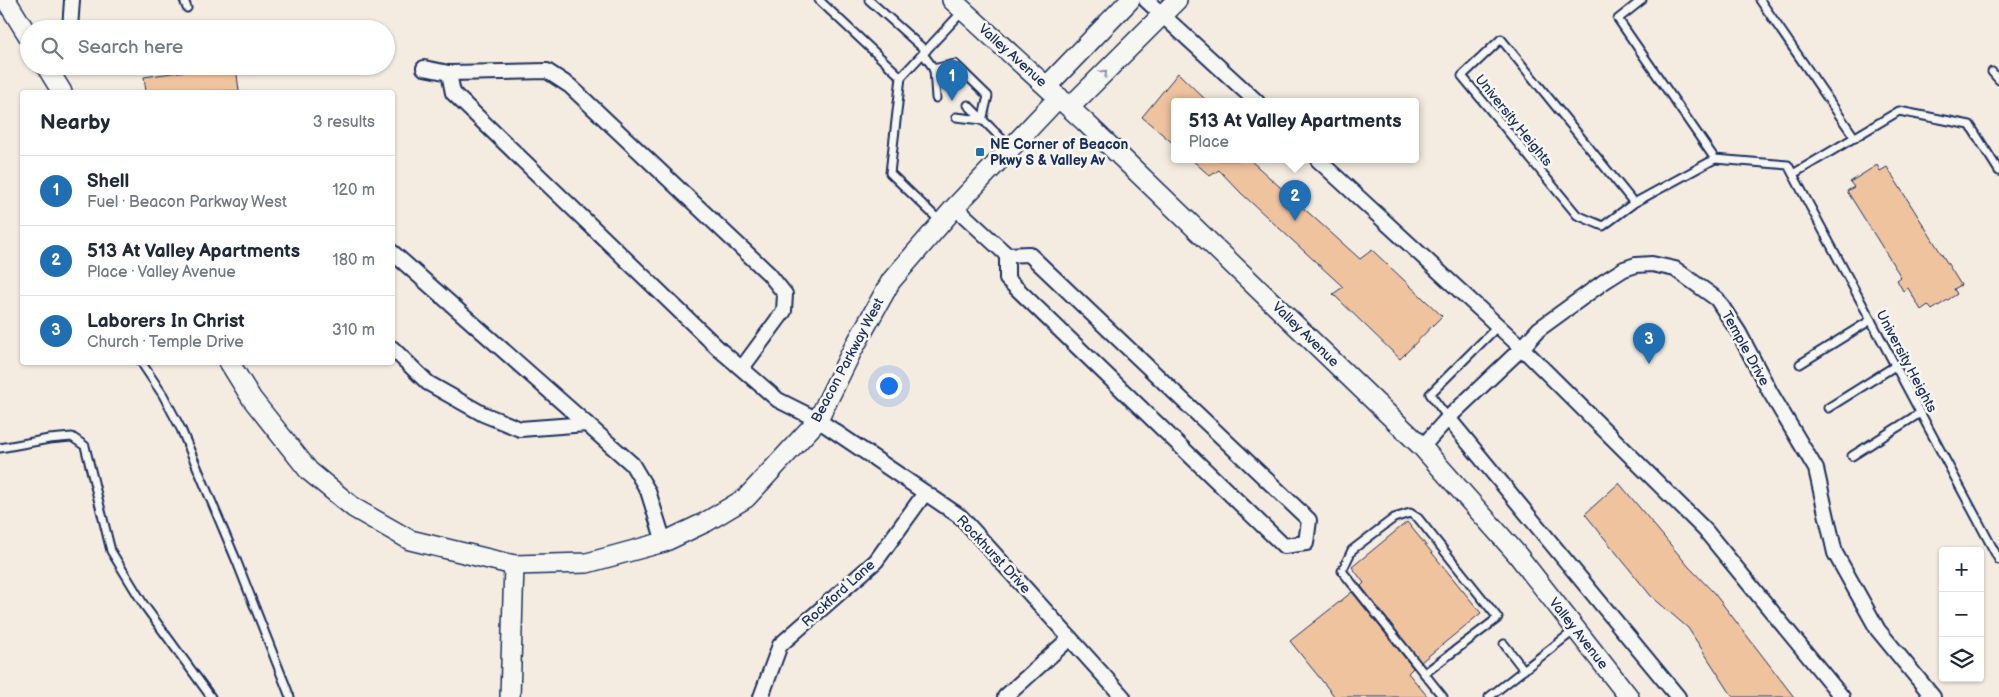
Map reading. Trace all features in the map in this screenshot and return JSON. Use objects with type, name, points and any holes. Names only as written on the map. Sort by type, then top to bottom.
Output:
[{"type":"street","points":[[6,0],[20,23]]},
{"type":"street","points":[[71,20],[72,0]]},
{"type":"street","points":[[1059,97],[1130,0]]},
{"type":"street","points":[[1146,0],[1253,98]]},
{"type":"street","points":[[1059,97],[1177,0]]},
{"type":"street","name":"Valley Avenue","points":[[958,5],[1059,97],[1422,447],[1516,553],[1629,697]]},
{"type":"street","points":[[424,68],[449,73],[547,71],[570,86],[770,274],[785,294],[784,312],[742,368]]},
{"type":"street","name":"Rockhurst Drive","points":[[449,73],[453,93],[720,350],[778,400],[818,420],[961,516],[1123,697]]},
{"type":"street","name":"Beacon Parkway West","points":[[231,365],[252,399],[309,471],[354,508],[410,540],[514,565],[587,563],[664,542],[706,522],[746,498],[818,420],[852,351],[891,281],[955,207],[1059,97]]},
{"type":"street","points":[[1321,163],[1522,348],[1705,530],[1842,697]]},
{"type":"street","points":[[955,207],[1007,255],[1029,254],[1309,520],[1306,543],[1284,546],[1123,393],[1007,279],[1007,255]]},
{"type":"street","points":[[395,255],[632,464],[648,491],[664,542]]},
{"type":"street","name":"Temple Drive","points":[[1422,447],[1448,418],[1540,329],[1605,280],[1636,265],[1652,264],[1675,269],[1717,299],[1739,333],[1770,392],[1816,469],[1835,553],[1878,630],[1933,697]]},
{"type":"street","points":[[395,351],[428,382],[483,414],[520,429],[587,424]]},
{"type":"street","points":[[1448,418],[1678,697]]},
{"type":"street","name":"Rockford Lane","points":[[761,697],[780,645],[876,561],[926,493]]},
{"type":"street","points":[[510,697],[514,565]]},
{"type":"street","points":[[1005,697],[1070,638]]},
{"type":"lane","points":[[184,0],[187,8]]},
{"type":"lane","points":[[819,0],[901,77]]},
{"type":"lane","points":[[869,0],[924,52],[947,86]]},
{"type":"lane","points":[[1642,0],[1618,19],[1714,159],[1788,165],[1793,174],[1899,111],[1970,124],[1999,171]]},
{"type":"lane","points":[[1760,0],[1855,138]]},
{"type":"lane","points":[[942,222],[890,173],[901,77],[924,52],[958,5]]},
{"type":"lane","name":"University Heights","points":[[1634,203],[1501,39],[1462,76],[1577,215],[1602,226],[1634,203],[1714,159]]},
{"type":"lane","points":[[934,69],[955,64],[988,96],[982,120]]},
{"type":"lane","points":[[934,69],[936,98]]},
{"type":"lane","points":[[1992,72],[1999,80]]},
{"type":"lane","points":[[968,106],[1011,148]]},
{"type":"lane","points":[[956,117],[982,120]]},
{"type":"lane","name":"University Heights","points":[[1793,174],[1999,560]]},
{"type":"lane","points":[[1800,364],[1871,320]]},
{"type":"lane","points":[[1448,418],[1430,394],[1498,326]]},
{"type":"lane","points":[[143,365],[163,395],[181,429],[237,562],[290,697]]},
{"type":"lane","points":[[1828,408],[1895,366]]},
{"type":"lane","points":[[1852,456],[1920,413]]},
{"type":"lane","points":[[0,448],[72,437],[85,446],[111,551],[144,605],[211,697]]},
{"type":"lane","points":[[1425,673],[1498,618],[1418,518],[1410,513],[1394,518],[1352,550],[1342,570],[1443,697]]},
{"type":"lane","points":[[1489,697],[1576,629]]},
{"type":"lane","points":[[1504,644],[1524,670]]},
{"type":"building","points":[[1178,73],[1204,98],[1171,98],[1171,142],[1142,117]]},
{"type":"building","points":[[158,75],[237,75],[239,90],[146,90],[144,77]]},
{"type":"building","points":[[1195,163],[1253,163],[1360,259],[1372,250],[1442,316],[1400,359],[1333,294],[1343,287],[1241,193],[1219,170],[1210,176]]},
{"type":"building","points":[[1877,165],[1880,171],[1887,167],[1961,285],[1954,289],[1957,294],[1932,310],[1928,305],[1921,310],[1908,288],[1903,291],[1897,280],[1901,277],[1847,191],[1854,187],[1850,182]]},
{"type":"building","points":[[1619,483],[1689,567],[1714,593],[1794,697],[1733,697],[1688,628],[1651,596],[1585,514]]},
{"type":"building","points":[[1407,522],[1481,613],[1421,662],[1361,586],[1364,583],[1352,567]]},
{"type":"building","points":[[1352,592],[1413,668],[1408,673],[1428,697],[1335,697],[1290,641]]},
{"type":"place","name":"Shell","points":[[952,101]]},
{"type":"place","name":"NE Corner of Beacon Pkwy S & Valley Av","points":[[980,152]]},
{"type":"place","name":"513 At Valley Apartments","points":[[1295,221]]},
{"type":"place","name":"Laborers In Christ","points":[[1649,364]]}]
